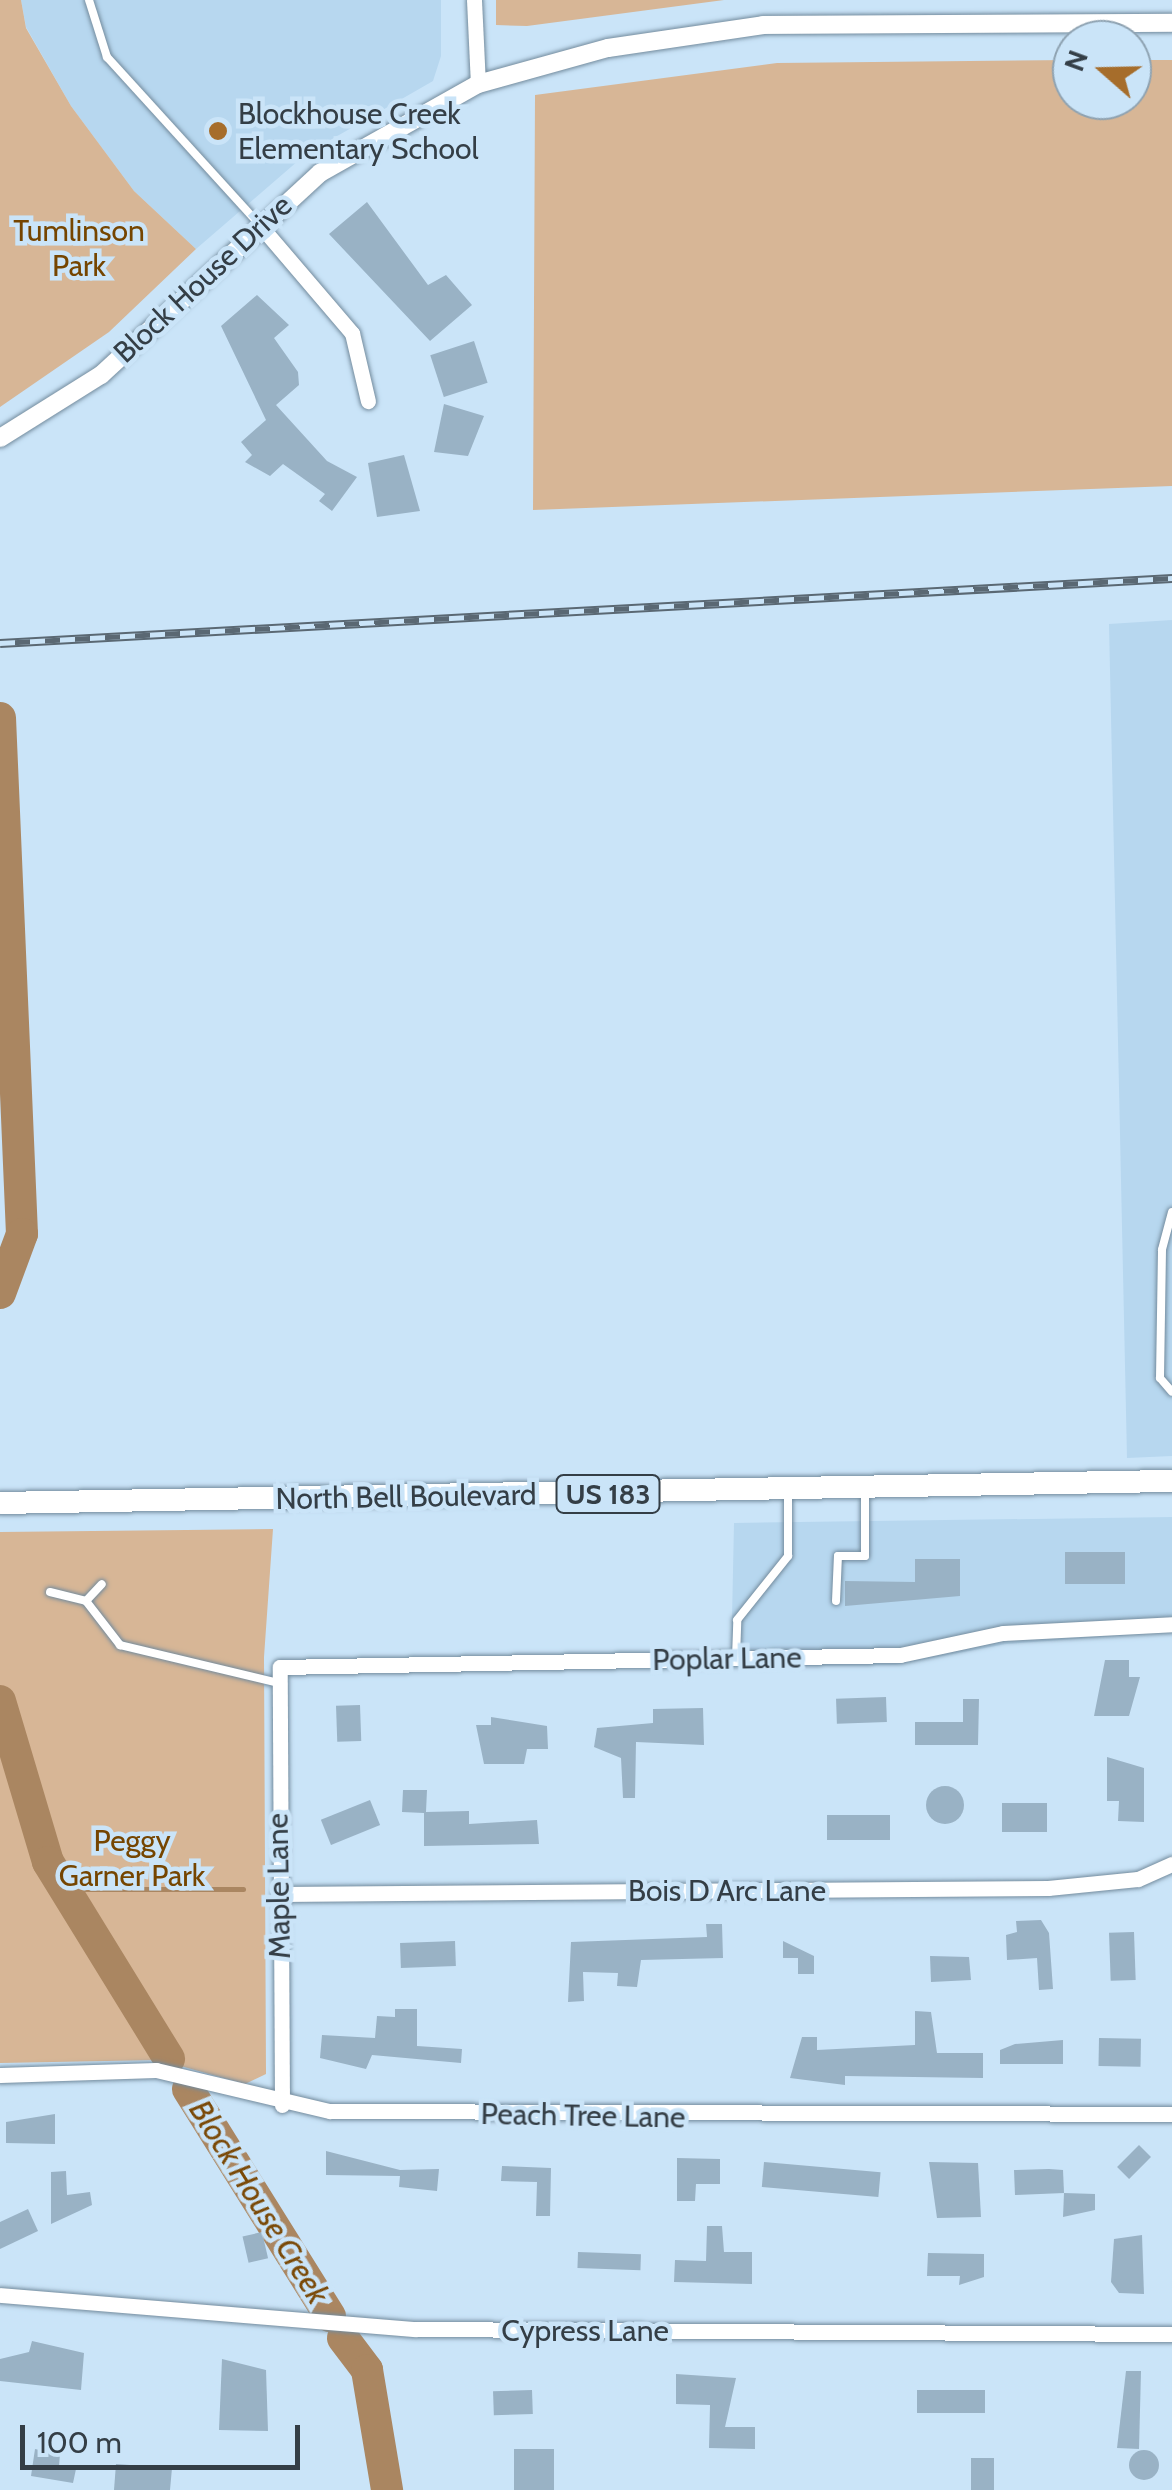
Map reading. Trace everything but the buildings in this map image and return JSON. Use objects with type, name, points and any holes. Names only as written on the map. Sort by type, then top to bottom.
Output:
[{"type":"main road","name":"North Bell Boulevard","points":[[0,1503],[1172,1482]]},
{"type":"street","points":[[474,0],[478,84]]},
{"type":"street","name":"Block House Drive","points":[[0,438],[100,374],[258,223],[382,134],[478,84],[608,48],[764,25],[1172,23]]},
{"type":"street","points":[[258,223],[352,333],[368,401]]},
{"type":"street","name":"Poplar Lane","points":[[278,1675],[900,1654],[1003,1634],[1172,1624]]},
{"type":"street","name":"Maple Lane","points":[[278,1675],[282,2104]]},
{"type":"street","name":"Bois D Arc Lane","points":[[279,1894],[1048,1888],[1138,1879],[1172,1864]]},
{"type":"street","name":"Peach Tree Lane","points":[[0,2074],[156,2070],[282,2104],[669,2118],[1172,2114]]},
{"type":"street","name":"Cypress Lane","points":[[0,2296],[416,2330],[1172,2334]]},
{"type":"lane","points":[[89,0],[107,56],[258,223]]},
{"type":"lane","points":[[1172,1212],[1162,1250],[1160,1378],[1172,1392]]},
{"type":"lane","points":[[836,1600],[838,1556],[865,1556],[865,1489]]},
{"type":"lane","points":[[736,1659],[737,1620],[788,1556],[788,1491]]},
{"type":"lane","points":[[86,1601],[102,1584]]},
{"type":"lane","points":[[50,1592],[86,1601],[120,1645],[278,1675]]},
{"type":"shaded area","name":"Blockhouse Creek Elementary School","points":[[21,0],[441,0],[441,56],[433,81],[306,154],[196,249],[134,191],[71,106],[26,27]]},
{"type":"shaded area","points":[[1172,620],[1172,1456],[1127,1458],[1109,624]]},
{"type":"shaded area","points":[[1172,1517],[1172,1632],[1006,1644],[895,1665],[731,1667],[734,1523]]},
{"type":"green space","name":"Tumlinson Park","points":[[0,0],[21,0],[26,28],[71,106],[134,191],[196,249],[109,332],[0,407]]},
{"type":"green space","points":[[496,0],[724,0],[527,26],[496,25]]},
{"type":"green space","points":[[1052,60],[1052,120],[1152,120],[1152,60],[1172,60],[1172,486],[533,510],[535,95],[777,63]]},
{"type":"green space","name":"Peggy Garner Park","points":[[273,1529],[264,1657],[266,2074],[245,2084],[159,2060],[0,2063],[0,1532]]},
{"type":"waterway","name":"Block House Creek","points":[[0,718],[22,1234],[0,1293]]},
{"type":"waterway","name":"Block House Creek","points":[[0,1701],[48,1862],[169,2059]]},
{"type":"waterway","points":[[69,1889],[243,1889]]},
{"type":"waterway","name":"Block House Creek","points":[[188,2089],[330,2316]]},
{"type":"waterway","name":"Block House Creek","points":[[343,2338],[367,2370],[387,2490]]},
{"type":"railway","points":[[0,643],[1172,578]]},
{"type":"place","name":"Blockhouse Creek Elementary School","points":[[218,131]]}]
